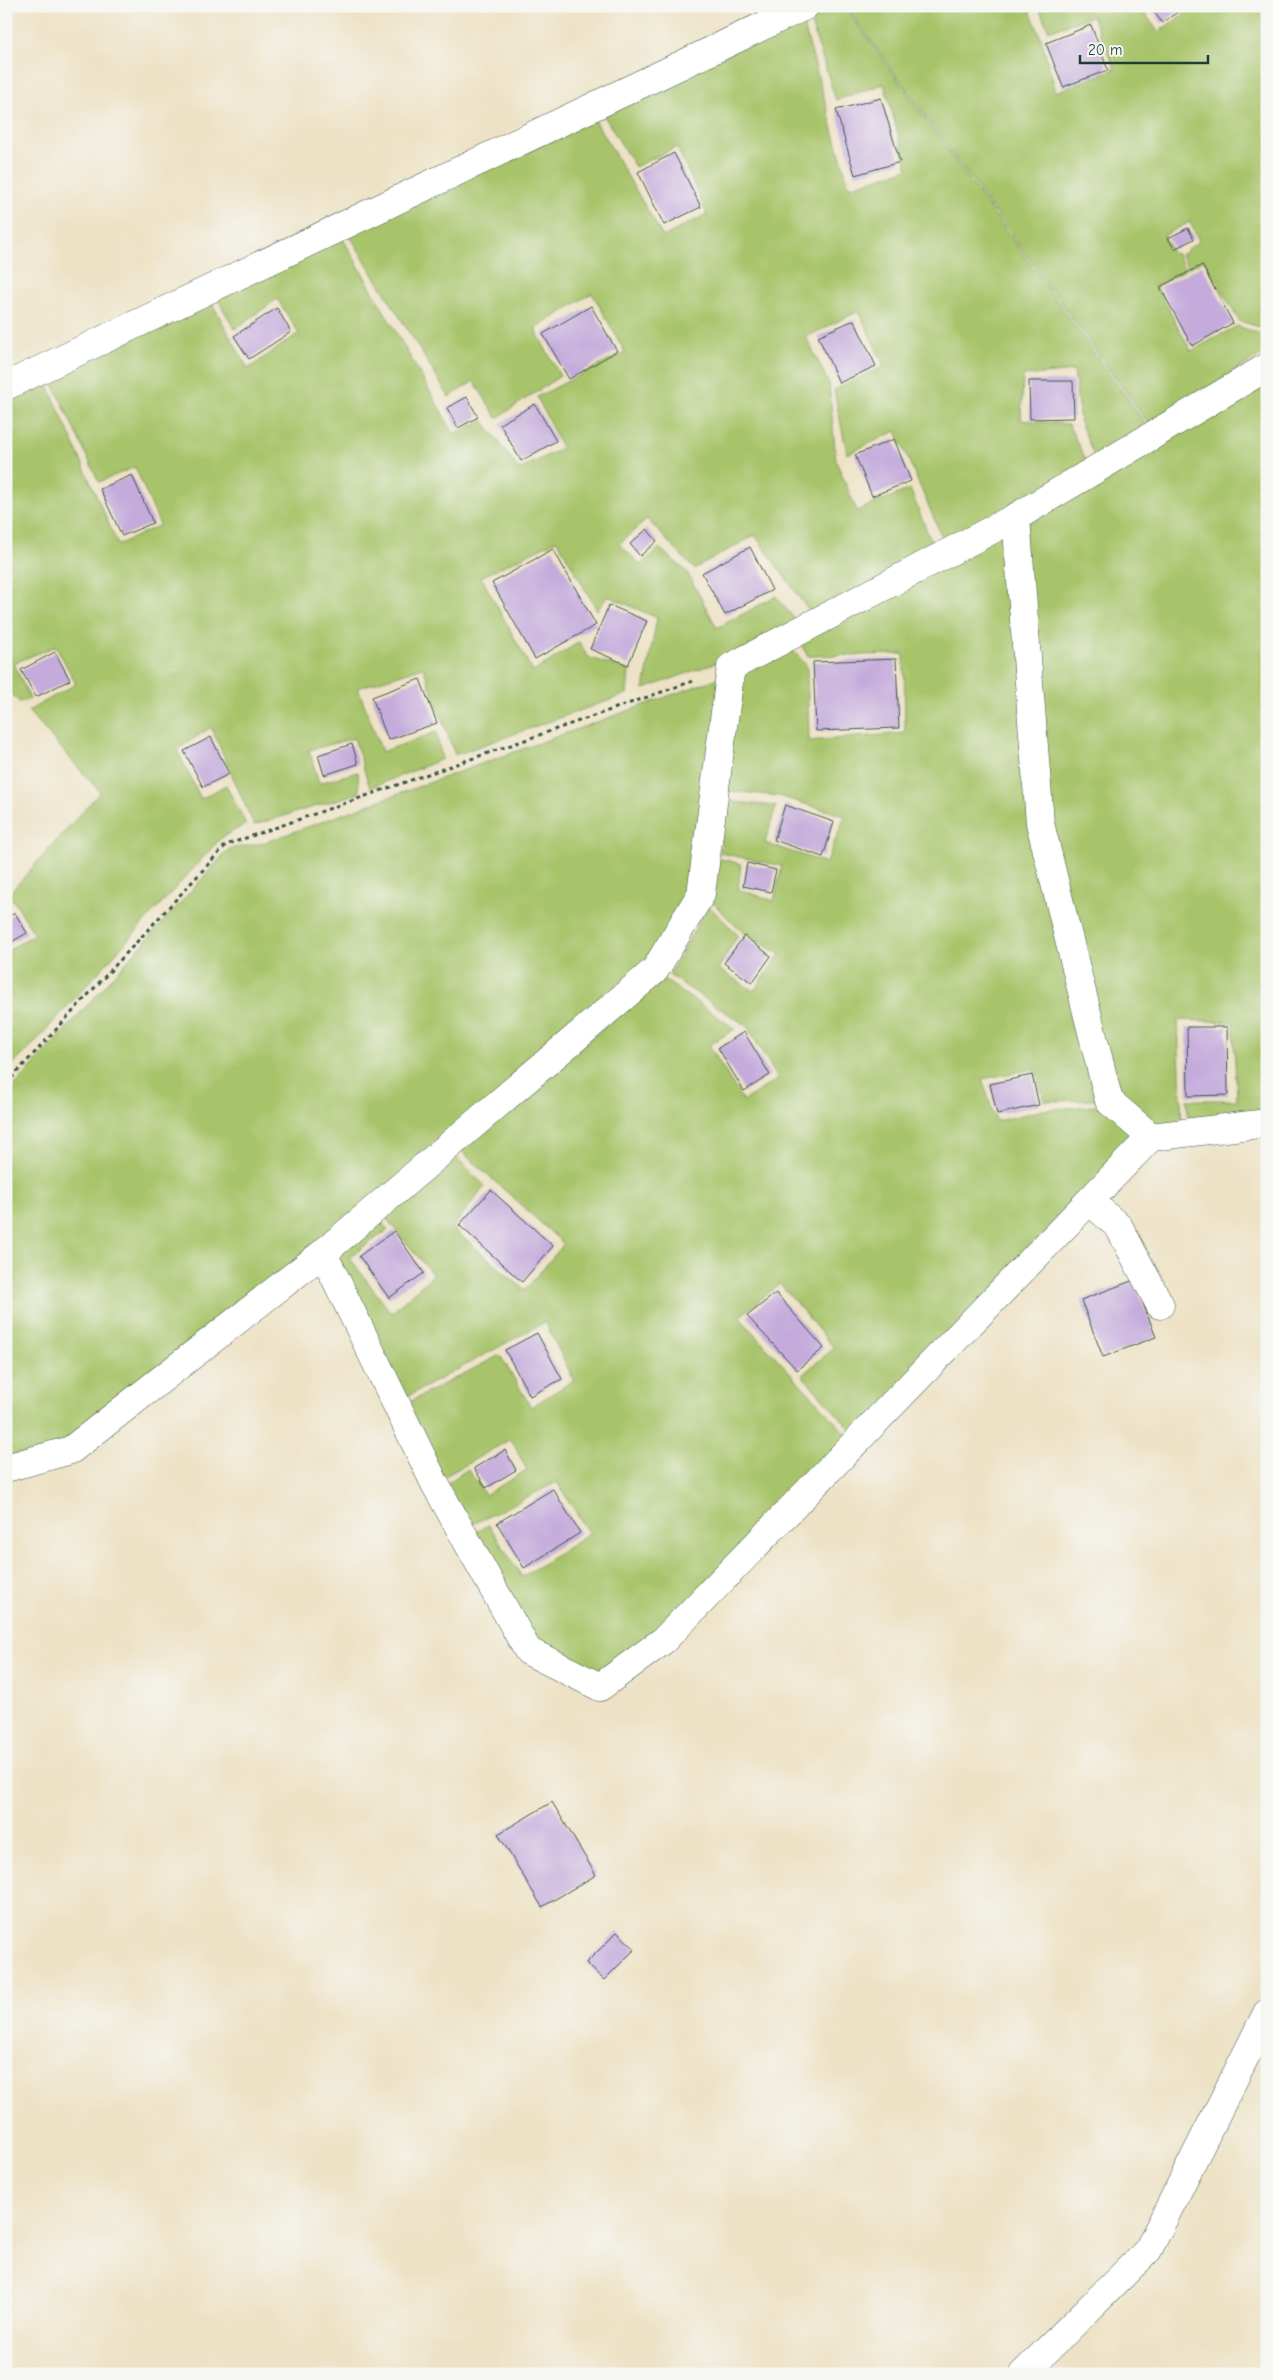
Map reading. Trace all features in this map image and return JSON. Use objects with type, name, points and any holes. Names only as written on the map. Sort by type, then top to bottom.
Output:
[{"type":"street","points":[[6,386],[805,6]]},
{"type":"street","points":[[6,1468],[71,1450],[323,1253],[655,970],[701,894],[731,667],[1016,517],[1267,367]]},
{"type":"street","points":[[1016,517],[1040,823],[1109,1101],[1151,1137]]},
{"type":"street","points":[[323,1253],[435,1484],[528,1651],[600,1687],[664,1640],[1151,1137],[1267,1123]]},
{"type":"street","points":[[1090,1201],[1119,1227],[1160,1305]]},
{"type":"street","points":[[1023,2374],[1148,2250],[1267,2013]]},
{"type":"path","points":[[6,1084],[226,846],[731,667]]},
{"type":"green space","points":[[818,6],[844,6],[1150,430],[1096,461],[1080,422],[1074,371],[1023,376],[1021,420],[1068,424],[1089,466],[946,546],[896,431],[847,454],[834,390],[884,366],[859,311],[806,337],[829,384],[836,461],[857,511],[910,489],[935,551],[812,615],[755,535],[694,569],[647,519],[619,544],[641,565],[659,548],[687,572],[717,628],[776,596],[799,625],[726,659],[644,689],[657,618],[608,596],[597,610],[557,540],[481,577],[533,672],[579,642],[588,657],[629,671],[627,694],[455,755],[423,667],[358,688],[382,752],[436,732],[442,759],[370,788],[354,738],[309,750],[319,783],[358,772],[359,793],[254,825],[211,727],[177,750],[201,799],[226,785],[246,824],[221,838],[24,1054],[6,1070],[6,952],[34,934],[17,905],[8,895],[100,792],[28,711],[76,684],[56,646],[14,663],[30,699],[19,702],[6,688],[6,394],[44,376],[118,545],[160,525],[135,467],[99,482],[49,375],[208,296],[248,369],[299,333],[277,299],[235,329],[214,293],[339,232],[454,434],[483,420],[519,470],[562,448],[537,397],[625,352],[592,293],[535,329],[560,376],[497,418],[474,381],[449,397],[345,228],[592,115],[663,237],[707,214],[677,147],[635,167],[603,114],[802,19],[849,187],[908,169],[884,84],[836,100],[807,11]]},
{"type":"green space","points":[[846,6],[1028,6],[1040,35],[1056,92],[1115,69],[1092,16],[1049,31],[1038,6],[1140,6],[1158,32],[1191,9],[1189,6],[1267,6],[1267,329],[1239,321],[1204,260],[1188,268],[1181,255],[1199,241],[1190,222],[1164,235],[1172,253],[1177,254],[1185,270],[1156,286],[1191,351],[1237,326],[1267,336],[1267,352],[1148,423]]},
{"type":"green space","points":[[1267,377],[1267,1114],[1189,1126],[1187,1100],[1237,1100],[1233,1022],[1178,1020],[1182,1129],[1153,1131],[1114,1096],[1046,820],[1023,519]]},
{"type":"green space","points":[[1011,525],[1034,823],[1101,1100],[1045,1101],[1034,1069],[982,1079],[996,1121],[1043,1110],[1106,1105],[1145,1139],[855,1434],[802,1375],[834,1348],[780,1284],[739,1317],[851,1439],[658,1634],[602,1678],[531,1644],[470,1534],[489,1525],[522,1577],[589,1534],[557,1482],[465,1528],[446,1484],[468,1469],[485,1495],[527,1470],[511,1439],[438,1480],[404,1405],[500,1355],[531,1407],[574,1380],[545,1322],[399,1401],[330,1254],[376,1216],[388,1230],[349,1257],[391,1313],[433,1275],[381,1212],[453,1154],[485,1186],[452,1228],[525,1290],[564,1244],[458,1148],[663,979],[735,1029],[709,1045],[743,1101],[778,1079],[747,1026],[669,975],[708,905],[738,935],[718,969],[754,991],[780,955],[740,930],[712,902],[717,858],[741,864],[738,889],[774,901],[782,866],[720,853],[723,801],[776,806],[765,843],[826,863],[845,816],[779,796],[723,790],[737,672],[788,645],[807,666],[809,741],[905,733],[904,654],[808,656],[798,640]]},
{"type":"green space","points":[[724,676],[693,893],[650,962],[326,1243],[68,1446],[6,1456],[6,1359],[14,1356],[6,1334],[6,1095],[229,849],[263,843]]},
{"type":"building","points":[[1150,6],[1182,6],[1183,8],[1162,23]]},
{"type":"building","points":[[1091,25],[1108,70],[1063,87],[1046,43]]},
{"type":"building","points":[[881,98],[900,162],[855,175],[836,110]]},
{"type":"building","points":[[674,153],[701,207],[664,225],[638,172]]},
{"type":"building","points":[[1188,228],[1194,239],[1174,249],[1168,238]]},
{"type":"building","points":[[1202,265],[1233,323],[1192,346],[1160,287]]},
{"type":"building","points":[[591,306],[617,351],[569,379],[543,334]]},
{"type":"building","points":[[277,308],[291,332],[249,359],[234,336]]},
{"type":"building","points":[[854,320],[876,366],[839,383],[818,336]]},
{"type":"building","points":[[1029,381],[1073,381],[1074,418],[1030,419]]},
{"type":"building","points":[[467,397],[478,417],[458,428],[447,408]]},
{"type":"building","points":[[535,404],[556,441],[521,461],[500,424]]},
{"type":"building","points":[[894,439],[911,481],[872,496],[855,455]]},
{"type":"building","points":[[132,475],[153,523],[122,536],[100,489]]},
{"type":"building","points":[[647,529],[657,541],[640,556],[630,544]]},
{"type":"building","points":[[750,547],[772,590],[725,615],[702,573]]},
{"type":"building","points":[[553,549],[596,625],[535,659],[492,583]]},
{"type":"building","points":[[609,605],[647,621],[628,665],[590,649]]},
{"type":"building","points":[[55,652],[70,680],[36,697],[21,670]]},
{"type":"building","points":[[896,659],[899,728],[816,731],[813,662]]},
{"type":"building","points":[[420,679],[437,723],[388,740],[372,697]]},
{"type":"building","points":[[211,737],[229,774],[203,787],[184,751]]},
{"type":"building","points":[[352,744],[358,764],[324,775],[318,755]]},
{"type":"building","points":[[785,805],[834,822],[823,857],[774,840]]},
{"type":"building","points":[[747,863],[776,870],[771,892],[743,886]]},
{"type":"building","points":[[15,913],[27,933],[6,945],[6,918]]},
{"type":"building","points":[[744,936],[771,956],[752,983],[724,963]]},
{"type":"building","points":[[1187,1027],[1227,1027],[1228,1095],[1188,1096]]},
{"type":"building","points":[[744,1032],[770,1075],[744,1091],[718,1048]]},
{"type":"building","points":[[1032,1075],[1039,1105],[997,1114],[990,1084]]},
{"type":"building","points":[[491,1190],[553,1246],[522,1282],[459,1225]]},
{"type":"building","points":[[394,1231],[424,1273],[389,1298],[359,1256]]},
{"type":"building","points":[[1134,1280],[1156,1337],[1103,1357],[1081,1300]]},
{"type":"building","points":[[776,1293],[824,1348],[797,1370],[747,1316]]},
{"type":"building","points":[[537,1333],[562,1379],[530,1396],[505,1350]]},
{"type":"building","points":[[505,1450],[516,1470],[486,1488],[474,1468]]},
{"type":"building","points":[[553,1489],[580,1533],[524,1568],[497,1523]]},
{"type":"building","points":[[552,1802],[596,1875],[542,1907],[498,1834]]},
{"type":"building","points":[[617,1932],[635,1949],[604,1980],[586,1963]]}]
